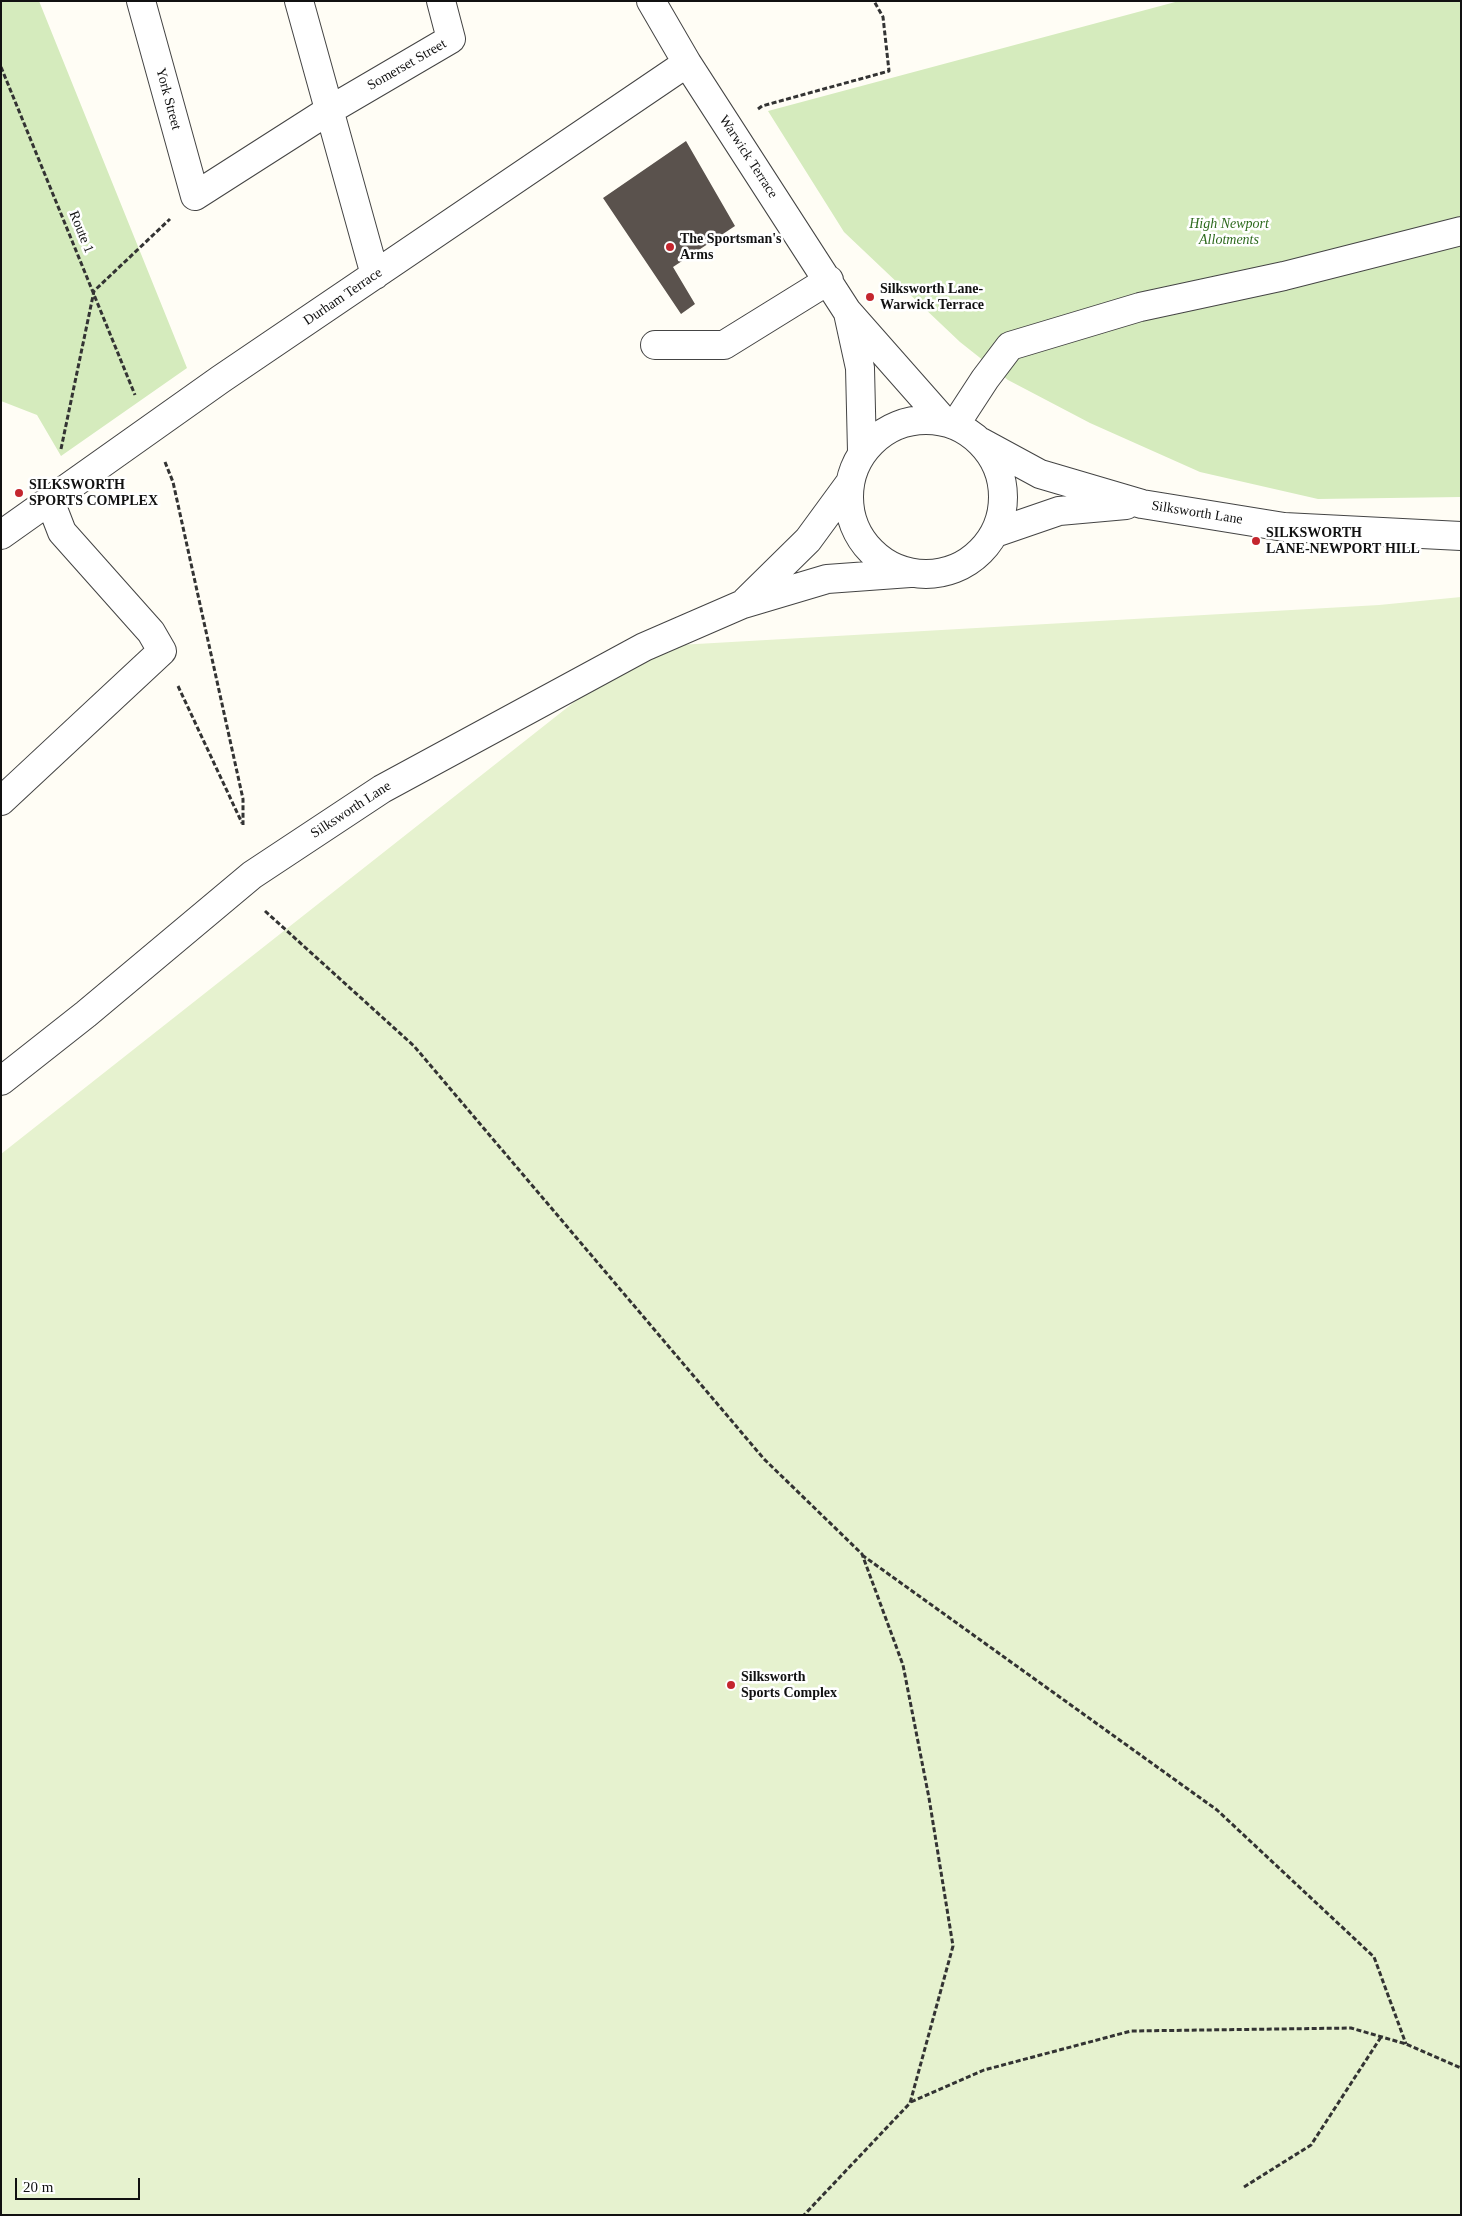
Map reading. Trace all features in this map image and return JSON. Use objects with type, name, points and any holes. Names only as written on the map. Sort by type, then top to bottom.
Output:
[{"type":"street","name":"York Street","points":[[141,1],[195,196]]},
{"type":"street","points":[[299,1],[375,275]]},
{"type":"street","name":"Somerset Street","points":[[195,196],[328,111],[451,39],[441,1]]},
{"type":"street","name":"Warwick Terrace","points":[[651,1],[687,63],[848,311],[950,423]]},
{"type":"street","name":"Durham Terrace","points":[[1,535],[221,379],[687,63]]},
{"type":"street","points":[[950,423],[1010,346],[1140,307],[1284,276],[1461,231]]},
{"type":"street","points":[[655,345],[724,345],[829,280]]},
{"type":"street","name":"Warwick Terrace","points":[[848,311],[860,368],[862,452]]},
{"type":"street","name":"Silksworth Lane","points":[[743,604],[808,540],[849,484],[862,452],[886,429],[919,419],[950,423],[1040,474],[1142,504],[1284,527],[1461,536]]},
{"type":"street","name":"Silksworth Lane","points":[[1,1081],[86,1014],[252,875],[382,789],[644,647],[743,604],[827,579],[910,573],[933,574],[957,568],[979,554],[995,533],[1003,502],[999,469],[981,442]]},
{"type":"street","name":"Silksworth Lane","points":[[849,484],[849,512],[860,539],[881,561],[910,573]]},
{"type":"street","points":[[1,801],[162,652],[152,632],[62,532],[50,501]]},
{"type":"street","name":"Silksworth Lane","points":[[995,533],[1059,510],[1142,504]]},
{"type":"path","points":[[729,128],[762,106],[889,72],[884,17],[874,1]]},
{"type":"path","name":"Route 1","points":[[1,67],[94,291],[136,399]]},
{"type":"path","points":[[50,501],[94,291],[195,196]]},
{"type":"path","points":[[162,652],[243,825],[243,799],[205,620],[174,482],[164,458]]},
{"type":"path","points":[[263,909],[414,1046],[764,1459],[862,1554],[1217,1810],[1374,1957],[1406,2044]]},
{"type":"path","points":[[862,1554],[903,1665],[929,1798],[953,1946],[910,2103]]},
{"type":"path","points":[[804,2215],[910,2103],[984,2070],[1131,2031],[1351,2028],[1406,2044],[1461,2068]]},
{"type":"path","points":[[1244,2187],[1311,2145],[1382,2037]]},
{"type":"green space","points":[[1,1],[39,1],[187,368],[61,456],[37,415],[1,401]]},
{"type":"green space","name":"High Newport Allotments","points":[[1179,1],[1461,1],[1461,497],[1318,499],[1200,472],[1090,423],[1008,380],[960,342],[844,232],[768,111]]},
{"type":"green space","name":"Silksworth Sports Complex","points":[[1461,597],[1461,2215],[1,2215],[1,1154],[644,647],[1379,605]]},
{"type":"building","name":"The Sportsman's Arms","points":[[686,141],[735,226],[673,267],[695,304],[681,314],[603,198]]},
{"type":"place","name":"The Sportsman's Arms","points":[[670,247]]},
{"type":"place","name":"Silksworth Lane- Warwick Terrace","points":[[870,297]]},
{"type":"place","name":"SILKSWORTH SPORTS COMPLEX","points":[[19,493]]},
{"type":"place","name":"SILKSWORTH LANE-NEWPORT HILL","points":[[1256,541]]},
{"type":"place","name":"Silksworth Sports Complex","points":[[731,1685]]}]
